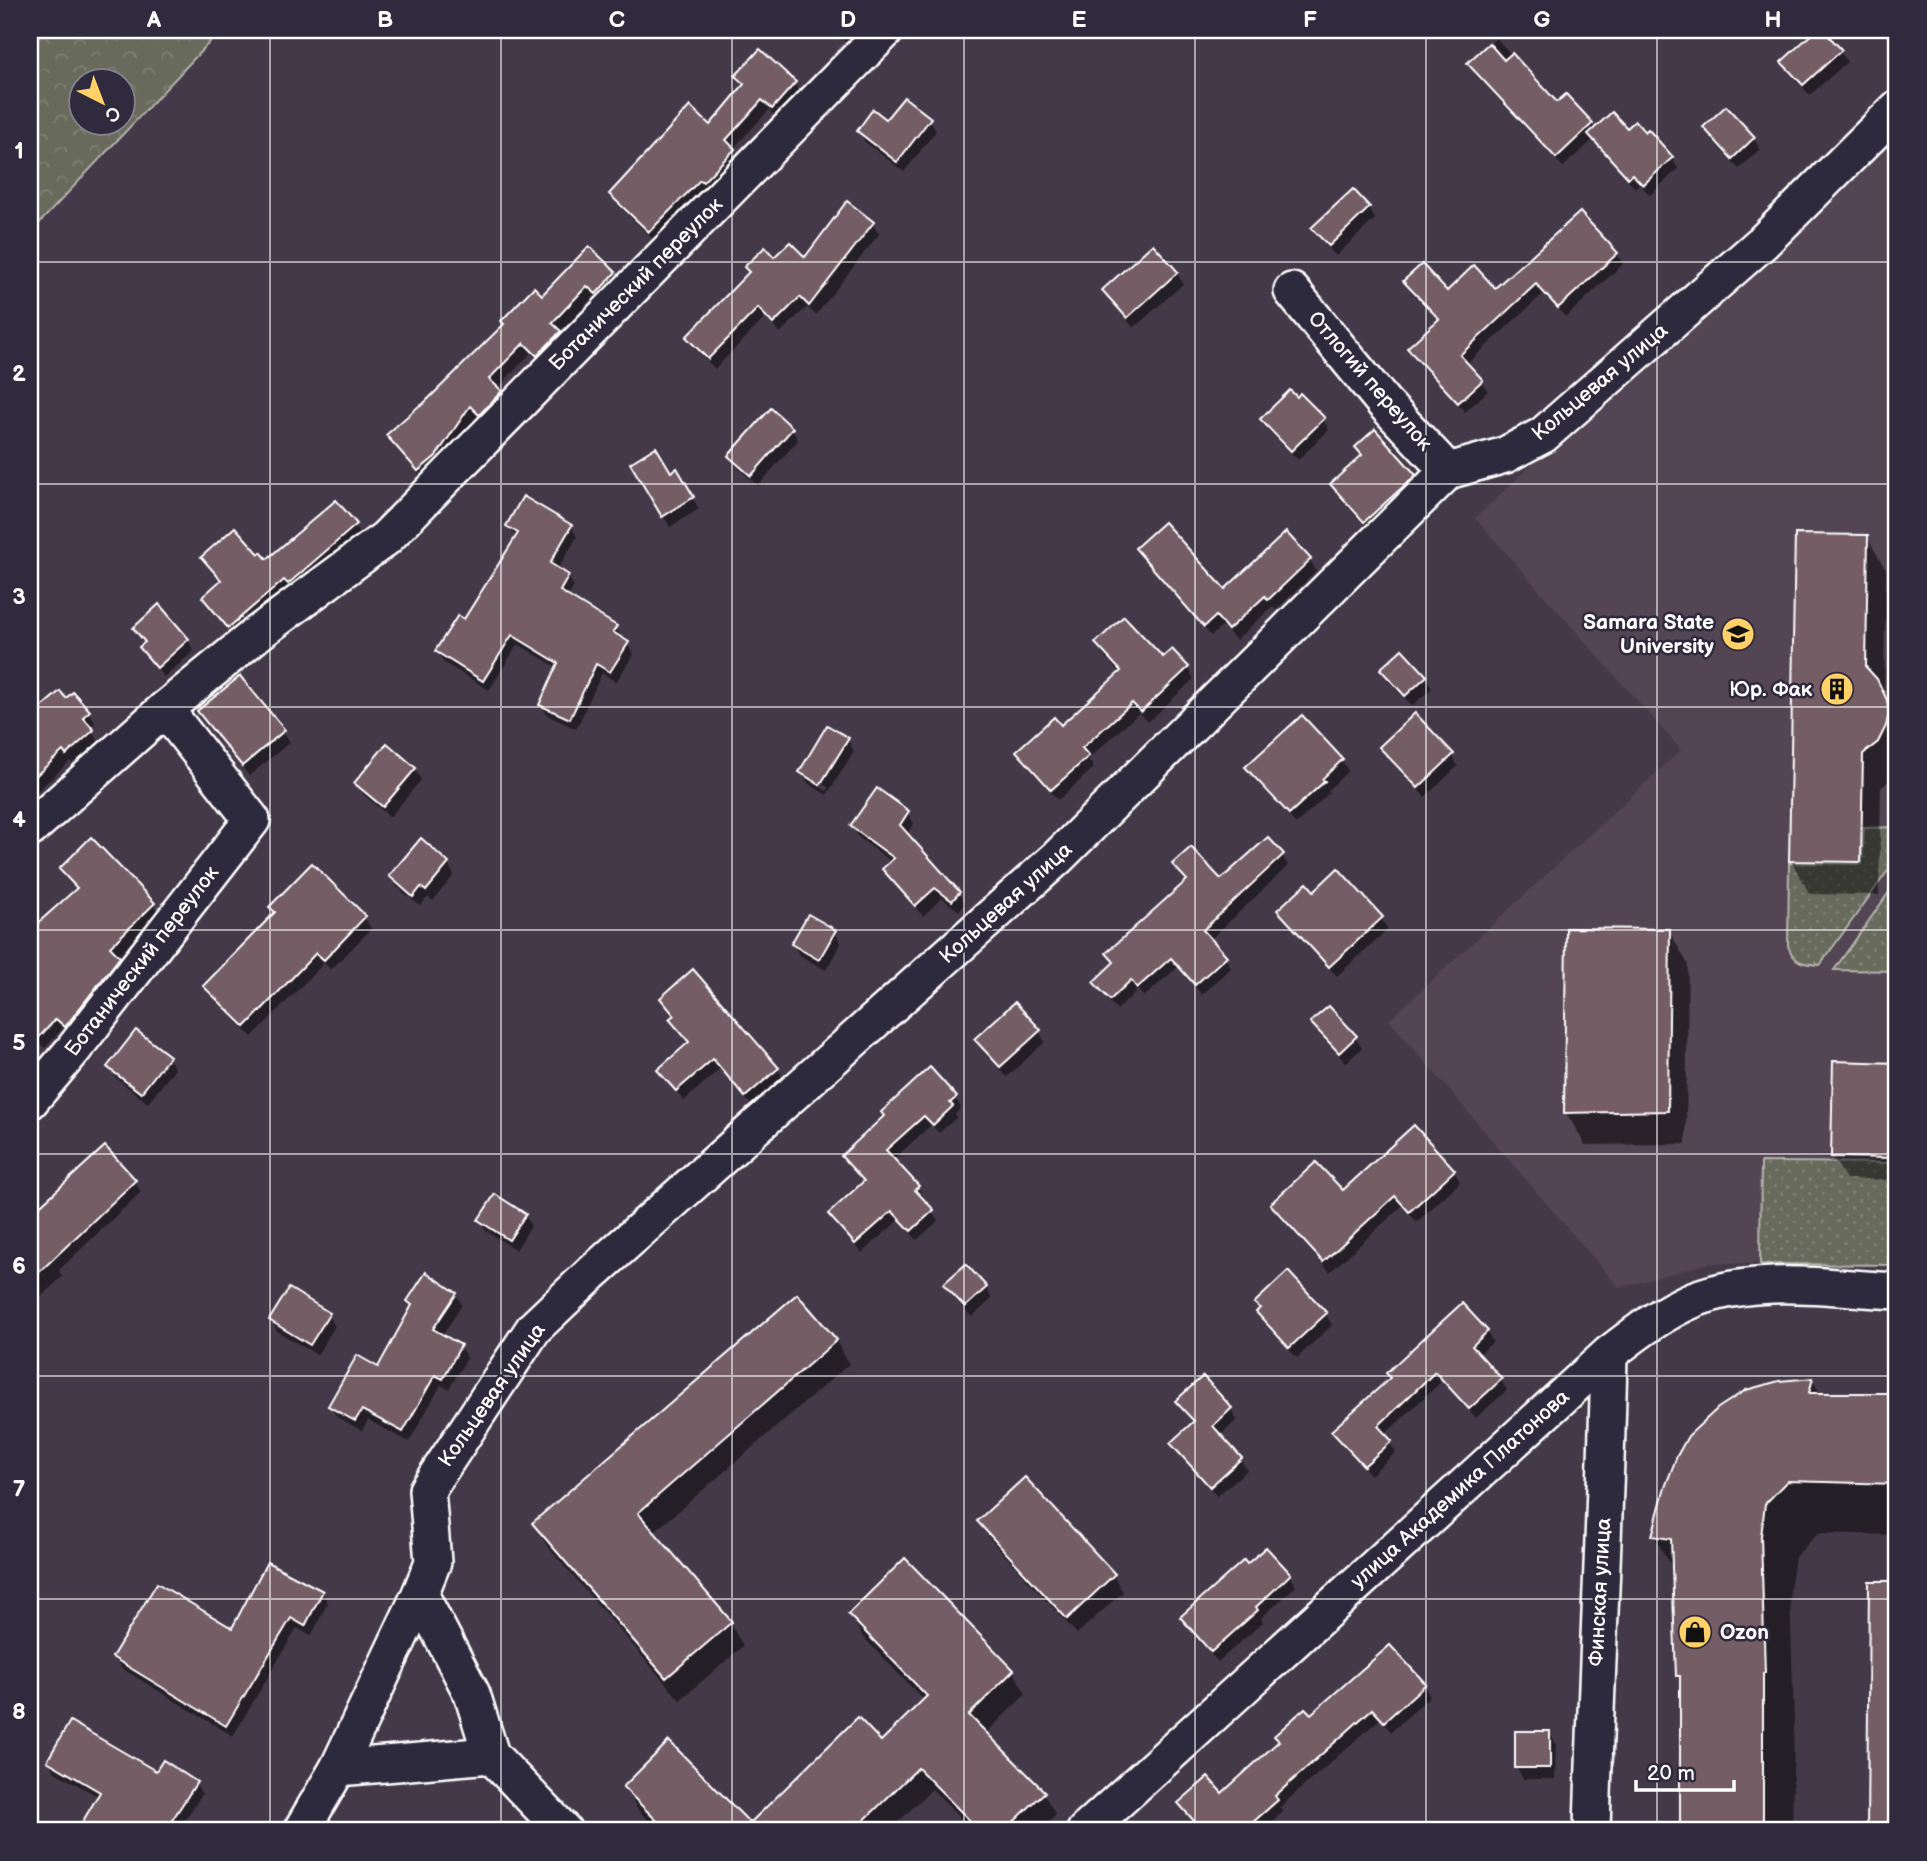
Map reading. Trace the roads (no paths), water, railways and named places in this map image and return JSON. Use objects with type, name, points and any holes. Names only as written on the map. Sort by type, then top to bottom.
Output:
[{"type":"street","name":"Ботанический переулок","points":[[30,829],[165,709],[312,592],[386,538],[886,30]]},
{"type":"street","name":"Кольцевая улица","points":[[301,1831],[338,1768],[421,1594],[433,1562],[427,1490],[534,1328],[590,1274],[1057,858],[1448,471],[1505,455],[1543,435],[1763,242],[1897,109]]},
{"type":"street","name":"Отлогий переулок","points":[[1292,291],[1384,403],[1448,471]]},
{"type":"street","name":"Ботанический переулок","points":[[30,1101],[253,820],[165,709]]},
{"type":"street","name":"улица Академика Платонова","points":[[1085,1831],[1609,1353],[1650,1321],[1696,1299],[1744,1287],[1770,1285],[1897,1292]]},
{"type":"street","name":"Финская улица","points":[[1592,1831],[1595,1686],[1606,1487],[1609,1353]]},
{"type":"street","points":[[421,1594],[472,1694],[491,1755],[564,1831]]},
{"type":"street","points":[[338,1768],[491,1755]]},
{"type":"place","name":"Samara State University","points":[[1738,634]]},
{"type":"place","name":"Юр. Фак","points":[[1837,689]]},
{"type":"place","name":"Ozon","points":[[1695,1632]]}]
